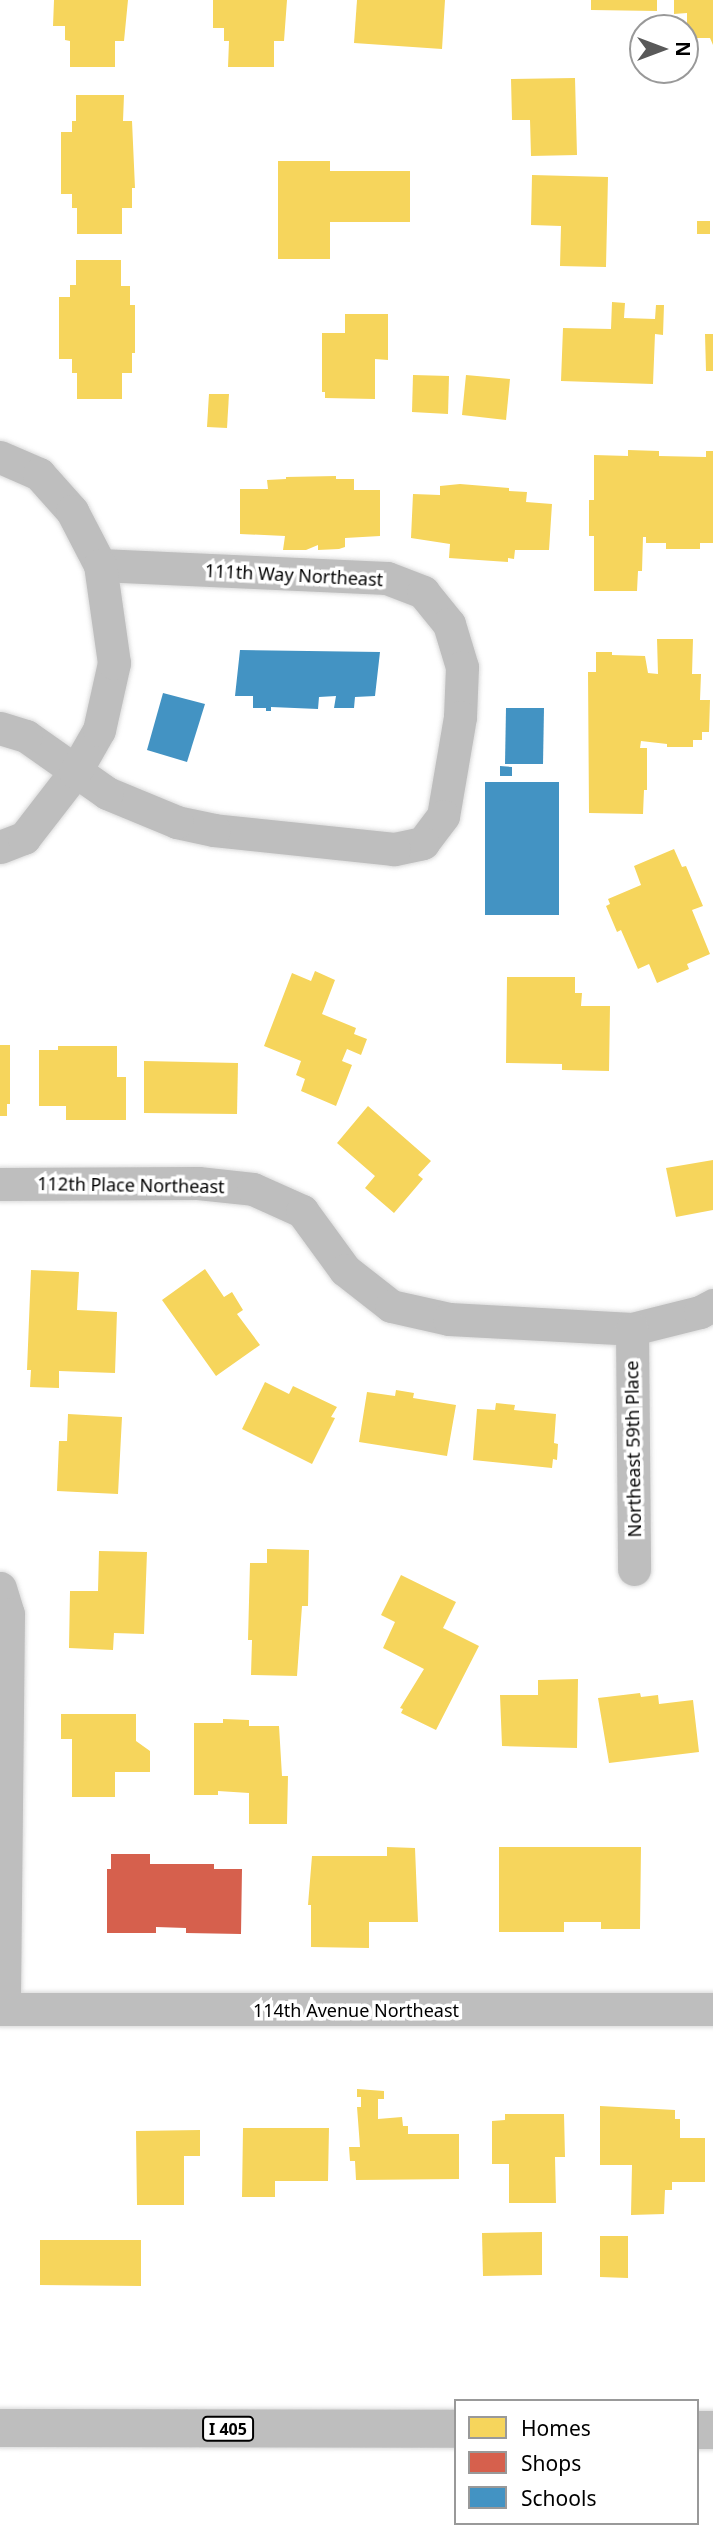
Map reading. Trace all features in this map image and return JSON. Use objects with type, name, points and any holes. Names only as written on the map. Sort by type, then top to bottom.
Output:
[{"type":"highway","name":"I 405","points":[[0,2428],[454,2429]]},
{"type":"street","points":[[0,457],[39,474],[72,511],[100,565],[114,663],[99,730],[75,772],[24,838],[0,847]]},
{"type":"street","name":"111th Way Northeast","points":[[0,728],[26,736],[107,793],[177,822],[214,830],[394,849],[423,843],[443,816],[460,717],[462,667],[449,624],[423,592],[387,578],[100,565]]},
{"type":"street","name":"112th Place Northeast","points":[[0,1184],[198,1183],[253,1189],[302,1211],[345,1270],[391,1306],[449,1319],[632,1329],[700,1312],[713,1305]]},
{"type":"street","name":"Northeast 59th Place","points":[[632,1329],[634,1569]]},
{"type":"street","points":[[0,1588],[8,1614],[2,2009]]},
{"type":"street","name":"114th Avenue Northeast","points":[[2,2009],[713,2010]]},
{"type":"building: Homes","points":[[54,0],[128,0],[124,41],[115,41],[115,67],[70,67],[70,41],[65,40],[65,26],[53,26]]},
{"type":"building: Homes","points":[[213,0],[287,0],[284,41],[274,41],[274,67],[228,67],[229,41],[224,41],[224,28],[213,28]]},
{"type":"building: Homes","points":[[357,0],[445,0],[442,49],[354,43]]},
{"type":"building: Homes","points":[[591,0],[657,0],[657,11],[591,10]]},
{"type":"building: Homes","points":[[674,0],[713,0],[713,45],[710,38],[699,38],[699,14],[674,14]]},
{"type":"building: Homes","points":[[575,78],[577,155],[531,156],[530,120],[512,120],[511,79]]},
{"type":"building: Homes","points":[[76,95],[124,95],[123,121],[132,121],[135,188],[132,188],[132,208],[122,208],[122,234],[77,234],[77,208],[72,208],[72,194],[61,194],[61,132],[72,132],[72,121],[76,121]]},
{"type":"building: Homes","points":[[278,161],[330,161],[330,171],[410,171],[410,222],[330,222],[330,259],[278,259]]},
{"type":"building: Homes","points":[[532,175],[608,177],[606,267],[560,266],[561,226],[531,225]]},
{"type":"building: Homes","points":[[697,221],[710,221],[710,234],[697,234]]},
{"type":"building: Homes","points":[[76,260],[121,260],[121,286],[130,286],[130,305],[135,305],[135,353],[132,353],[132,373],[122,373],[122,399],[77,399],[77,373],[72,373],[72,359],[59,359],[59,297],[70,297],[70,285],[76,285]]},
{"type":"building: Homes","points":[[612,302],[625,303],[624,318],[655,319],[656,305],[664,305],[663,335],[655,334],[653,384],[561,381],[563,328],[611,329]]},
{"type":"building: Homes","points":[[345,314],[388,314],[388,360],[375,359],[375,399],[325,398],[325,392],[322,392],[322,333],[345,333]]},
{"type":"building: Homes","points":[[705,334],[713,334],[713,371],[706,371]]},
{"type":"building: Homes","points":[[413,375],[449,376],[448,414],[412,412]]},
{"type":"building: Homes","points":[[466,375],[510,379],[506,420],[462,415]]},
{"type":"building: Homes","points":[[209,394],[229,394],[227,428],[207,427]]},
{"type":"building: Homes","points":[[628,450],[659,451],[659,456],[706,457],[706,451],[713,451],[713,543],[700,543],[700,549],[666,549],[666,543],[646,543],[646,537],[643,537],[642,571],[638,571],[637,591],[594,591],[594,536],[589,536],[589,500],[594,500],[594,455],[628,456]]},
{"type":"building: Homes","points":[[336,476],[336,479],[354,479],[354,490],[380,490],[380,536],[345,538],[345,547],[339,549],[318,550],[318,545],[306,550],[283,550],[285,536],[240,534],[240,489],[268,489],[267,480],[286,477]]},
{"type":"building: Homes","points":[[460,484],[509,488],[509,491],[527,492],[526,502],[552,504],[549,550],[515,550],[514,559],[508,558],[508,562],[449,558],[450,544],[411,538],[413,494],[440,495],[440,486]]},
{"type":"building: Homes","points":[[657,639],[693,639],[692,674],[701,674],[700,700],[710,700],[709,732],[702,732],[702,740],[693,740],[693,747],[667,747],[667,744],[641,741],[640,748],[647,748],[647,790],[644,790],[643,814],[589,813],[588,672],[596,672],[596,652],[612,652],[612,655],[645,656],[648,673],[658,674]]},
{"type":"building: Homes","points":[[674,849],[682,867],[686,866],[703,906],[692,910],[710,954],[687,964],[689,969],[657,983],[649,964],[638,969],[621,930],[617,932],[606,906],[610,904],[608,899],[641,885],[634,866]]},
{"type":"building: Homes","points":[[315,971],[335,980],[322,1014],[356,1028],[354,1034],[367,1039],[361,1055],[347,1049],[342,1061],[352,1065],[336,1106],[301,1091],[305,1079],[296,1075],[301,1061],[264,1046],[292,973],[311,981]]},
{"type":"building: Homes","points":[[507,977],[575,977],[575,993],[582,993],[581,1006],[610,1006],[609,1071],[562,1070],[562,1064],[506,1063]]},
{"type":"building: Homes","points":[[0,1045],[10,1045],[10,1104],[7,1104],[7,1116],[0,1116]]},
{"type":"building: Homes","points":[[58,1046],[117,1046],[117,1077],[126,1077],[126,1120],[66,1120],[66,1106],[39,1106],[39,1050],[58,1050]]},
{"type":"building: Homes","points":[[144,1061],[238,1063],[237,1114],[144,1113]]},
{"type":"building: Homes","points":[[368,1106],[431,1161],[418,1175],[423,1179],[394,1213],[365,1188],[375,1176],[337,1143]]},
{"type":"building: Homes","points":[[713,1160],[713,1210],[676,1217],[666,1168]]},
{"type":"building: Homes","points":[[205,1269],[224,1297],[232,1292],[243,1310],[237,1314],[260,1345],[216,1376],[162,1300]]},
{"type":"building: Homes","points":[[31,1270],[79,1272],[77,1310],[117,1312],[115,1373],[59,1371],[59,1388],[30,1387],[31,1370],[27,1370]]},
{"type":"building: Homes","points":[[265,1382],[289,1394],[293,1386],[337,1407],[331,1417],[335,1418],[312,1464],[242,1429]]},
{"type":"building: Homes","points":[[396,1390],[414,1393],[413,1398],[456,1405],[447,1456],[359,1442],[367,1392],[395,1396]]},
{"type":"building: Homes","points":[[496,1403],[515,1405],[514,1410],[556,1414],[554,1443],[558,1444],[557,1460],[553,1459],[552,1468],[473,1460],[477,1409],[495,1410]]},
{"type":"building: Homes","points":[[68,1414],[122,1417],[118,1494],[57,1491],[59,1441],[67,1441]]},
{"type":"building: Homes","points":[[267,1549],[309,1550],[308,1606],[302,1606],[297,1676],[251,1675],[252,1640],[248,1640],[250,1563],[267,1563]]},
{"type":"building: Homes","points":[[99,1551],[147,1552],[144,1634],[114,1633],[113,1650],[69,1648],[70,1591],[98,1591]]},
{"type":"building: Homes","points":[[401,1575],[456,1602],[443,1628],[479,1646],[436,1730],[401,1713],[403,1709],[400,1708],[424,1669],[383,1648],[395,1622],[381,1615]]},
{"type":"building: Homes","points":[[578,1679],[577,1748],[502,1746],[500,1695],[538,1695],[538,1680]]},
{"type":"building: Homes","points":[[640,1693],[641,1697],[658,1695],[659,1704],[693,1700],[699,1752],[609,1763],[598,1698]]},
{"type":"building: Homes","points":[[61,1714],[136,1714],[136,1741],[150,1751],[150,1772],[115,1772],[115,1797],[72,1797],[72,1739],[61,1739]]},
{"type":"building: Homes","points":[[223,1719],[249,1720],[249,1726],[279,1726],[282,1776],[288,1776],[287,1824],[249,1824],[249,1793],[218,1791],[218,1795],[194,1795],[194,1723],[223,1723]]},
{"type":"building: Homes","points":[[387,1847],[415,1848],[418,1922],[369,1922],[369,1948],[311,1947],[311,1905],[308,1905],[312,1856],[387,1856]]},
{"type":"building: Homes","points":[[499,1847],[641,1847],[640,1929],[601,1929],[601,1922],[564,1922],[564,1932],[499,1932]]},
{"type":"building: Homes","points":[[357,2089],[384,2091],[384,2099],[378,2099],[378,2119],[402,2117],[403,2126],[408,2126],[408,2134],[459,2134],[459,2179],[356,2180],[355,2161],[350,2161],[349,2147],[360,2147],[357,2107],[361,2107],[361,2097],[357,2097]]},
{"type":"building: Homes","points":[[600,2106],[675,2110],[675,2119],[680,2119],[680,2138],[705,2138],[705,2182],[672,2182],[672,2190],[665,2190],[664,2214],[631,2215],[632,2165],[600,2165]]},
{"type":"building: Homes","points":[[505,2114],[564,2114],[565,2157],[555,2157],[556,2203],[509,2203],[509,2164],[492,2164],[492,2121],[505,2120]]},
{"type":"building: Homes","points":[[243,2128],[329,2128],[328,2181],[275,2181],[275,2197],[242,2197]]},
{"type":"building: Homes","points":[[200,2130],[200,2156],[184,2156],[184,2205],[137,2205],[136,2131]]},
{"type":"building: Homes","points":[[542,2232],[542,2275],[483,2276],[482,2233]]},
{"type":"building: Homes","points":[[600,2236],[628,2236],[628,2278],[600,2277]]},
{"type":"building: Homes","points":[[40,2240],[141,2240],[141,2286],[40,2285]]},
{"type":"building: Shops","points":[[111,1854],[150,1854],[150,1864],[214,1864],[214,1869],[242,1869],[241,1934],[186,1933],[186,1928],[156,1927],[156,1933],[107,1933],[107,1869],[111,1869]]},
{"type":"building: Schools","points":[[240,650],[380,652],[375,696],[355,697],[354,708],[334,708],[336,696],[319,697],[318,709],[271,707],[271,711],[266,711],[266,708],[253,708],[253,696],[235,696]]},
{"type":"building: Schools","points":[[163,693],[205,704],[187,762],[147,750]]},
{"type":"building: Schools","points":[[506,708],[544,708],[543,764],[505,764]]},
{"type":"building: Schools","points":[[500,766],[512,767],[512,776],[500,776]]},
{"type":"building: Schools","points":[[485,782],[559,782],[559,915],[485,915]]}]
